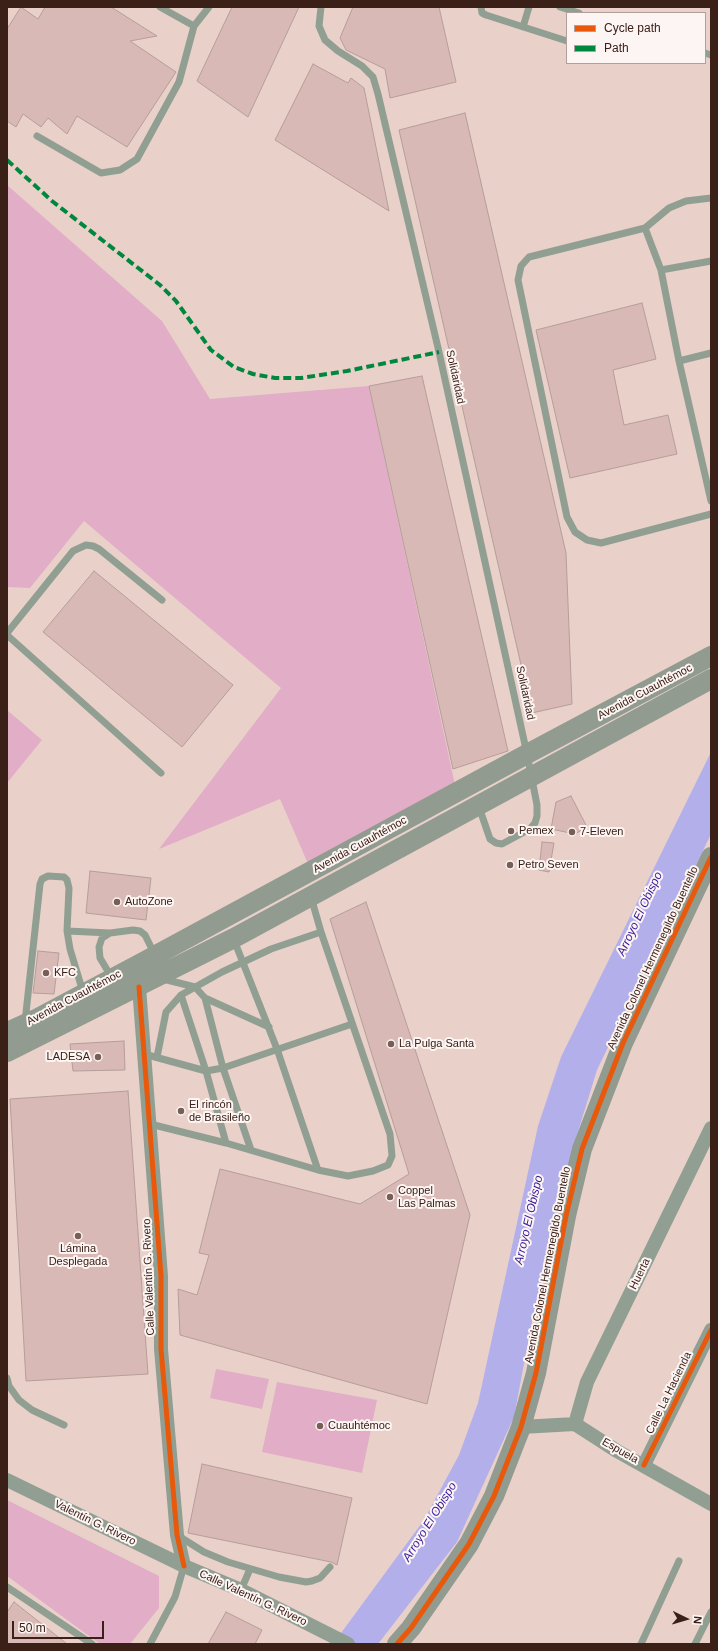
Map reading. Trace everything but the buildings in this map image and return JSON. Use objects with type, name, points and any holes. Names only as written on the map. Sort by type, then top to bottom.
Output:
[{"type":"main road","name":"Avenida Cuauhtémoc","points":[[7,1032],[84,994],[711,656]]},
{"type":"main road","name":"Avenida Cuauhtémoc","points":[[7,1052],[234,938],[711,679]]},
{"type":"main road","name":"Avenida Colonel Hermenegildo Buentello","points":[[397,1644],[411,1628],[469,1544],[494,1496],[522,1427],[536,1373],[566,1216],[582,1149],[623,1043],[711,857]]},
{"type":"main road","points":[[84,994],[98,992],[126,984],[139,987],[144,973],[164,959],[174,945]]},
{"type":"street","name":"Calle Valentín G. Rivero","points":[[139,987],[151,1056],[150,1124],[161,1276],[161,1349],[177,1535],[184,1566],[241,1590],[348,1644]]},
{"type":"street","name":"Huerta","points":[[575,1424],[587,1382],[711,1128]]},
{"type":"street","name":"Calle La Hacienda","points":[[644,1465],[711,1330]]},
{"type":"street","points":[[522,1427],[575,1424]]},
{"type":"street","name":"Espuela","points":[[575,1424],[617,1451],[711,1504]]},
{"type":"street","name":"Valentín G. Rivero","points":[[7,1480],[184,1566]]},
{"type":"lane","points":[[160,7],[194,26]]},
{"type":"lane","points":[[37,136],[102,173],[120,170],[137,158],[179,82],[194,26],[209,7]]},
{"type":"lane","name":"Solidaridad","points":[[321,7],[319,26],[325,40],[338,51],[362,66],[373,77],[439,352],[527,754],[537,805],[537,816],[535,823],[530,829],[502,844],[496,843],[490,839],[478,805]]},
{"type":"lane","points":[[481,7],[482,13],[486,15],[566,41]]},
{"type":"lane","points":[[523,27],[529,7]]},
{"type":"lane","points":[[560,7],[576,12]]},
{"type":"lane","points":[[711,198],[686,201],[669,208],[645,228],[529,257],[521,266],[518,280],[567,517],[575,532],[587,540],[601,543],[711,514]]},
{"type":"lane","points":[[645,228],[661,270],[678,361],[711,501]]},
{"type":"lane","points":[[661,270],[711,261]]},
{"type":"lane","points":[[678,361],[711,354]]},
{"type":"lane","points":[[161,773],[7,634],[73,552],[86,545],[99,549],[162,600]]},
{"type":"lane","points":[[25,1024],[40,884],[42,879],[48,876],[59,876],[67,880],[69,888],[67,931],[74,967],[84,994]]},
{"type":"lane","points":[[150,1124],[226,1143],[318,1170],[348,1176],[374,1172],[388,1165],[392,1156],[390,1134],[321,932],[311,896]]},
{"type":"lane","points":[[67,931],[110,933],[126,930],[140,931],[145,935],[155,955]]},
{"type":"lane","points":[[321,932],[283,944],[243,962],[180,995],[166,1012],[151,1056],[206,1070],[223,1068],[352,1024]]},
{"type":"lane","points":[[110,933],[102,938],[99,947],[100,958],[112,978]]},
{"type":"lane","points":[[234,938],[269,1027],[318,1170]]},
{"type":"lane","points":[[157,978],[195,987],[205,998],[269,1027]]},
{"type":"lane","points":[[180,995],[206,1070],[226,1143]]},
{"type":"lane","points":[[205,998],[223,1068],[251,1150]]},
{"type":"lane","points":[[7,1378],[9,1386],[19,1400],[32,1410],[64,1425]]},
{"type":"lane","points":[[177,1535],[204,1552],[228,1562],[250,1569],[306,1582],[317,1580],[330,1567]]},
{"type":"lane","points":[[641,1644],[679,1561]]},
{"type":"lane","points":[[150,1644],[176,1597],[184,1566]]},
{"type":"lane","points":[[241,1590],[250,1569]]},
{"type":"lane","points":[[7,1587],[92,1644]]},
{"type":"lane","points":[[695,1644],[711,1612]]},
{"type":"shaded area","points":[[7,185],[162,321],[210,399],[369,386],[455,785],[309,866],[280,799],[159,849],[281,688],[84,521],[30,588],[7,587]]},
{"type":"shaded area","points":[[7,710],[42,740],[7,783]]},
{"type":"shaded area","points":[[216,1369],[269,1379],[262,1409],[210,1398]]},
{"type":"shaded area","name":"Cuauhtémoc","points":[[277,1382],[377,1400],[362,1473],[262,1452]]},
{"type":"shaded area","points":[[7,1500],[159,1576],[159,1608],[130,1644],[100,1644],[7,1576]]},
{"type":"water","name":"Arroyo El Obispo","points":[[711,752],[711,834],[597,1070],[576,1138],[532,1321],[514,1417],[457,1542],[378,1644],[333,1644],[424,1520],[459,1455],[478,1403],[538,1126],[561,1057]]},
{"type":"marked path","points":[[7,160],[52,201],[160,285],[176,301],[211,350],[234,367],[253,374],[275,378],[301,378],[347,371],[439,352]]},
{"type":"cycle path","points":[[397,1644],[411,1628],[469,1544],[494,1496],[521,1427],[536,1373],[566,1216],[582,1149],[623,1043],[711,857]]},
{"type":"cycle path","points":[[139,987],[161,1276],[161,1349],[177,1535],[184,1566]]},
{"type":"cycle path","points":[[644,1465],[711,1330]]},
{"type":"place","name":"Pemex","points":[[511,831]]},
{"type":"place","name":"7-Eleven","points":[[572,832]]},
{"type":"place","name":"Petro Seven","points":[[510,865]]},
{"type":"place","name":"AutoZone","points":[[117,902]]},
{"type":"place","name":"KFC","points":[[46,973]]},
{"type":"place","name":"La Pulga Santa","points":[[391,1044]]},
{"type":"place","name":"LADESA","points":[[98,1057]]},
{"type":"place","name":"El rincón de Brasileño","points":[[181,1111]]},
{"type":"place","name":"Coppel Las Palmas","points":[[390,1197]]},
{"type":"place","name":"Lámina Desplegada","points":[[78,1236]]},
{"type":"place","name":"Cuauhtémoc","points":[[320,1426]]}]
